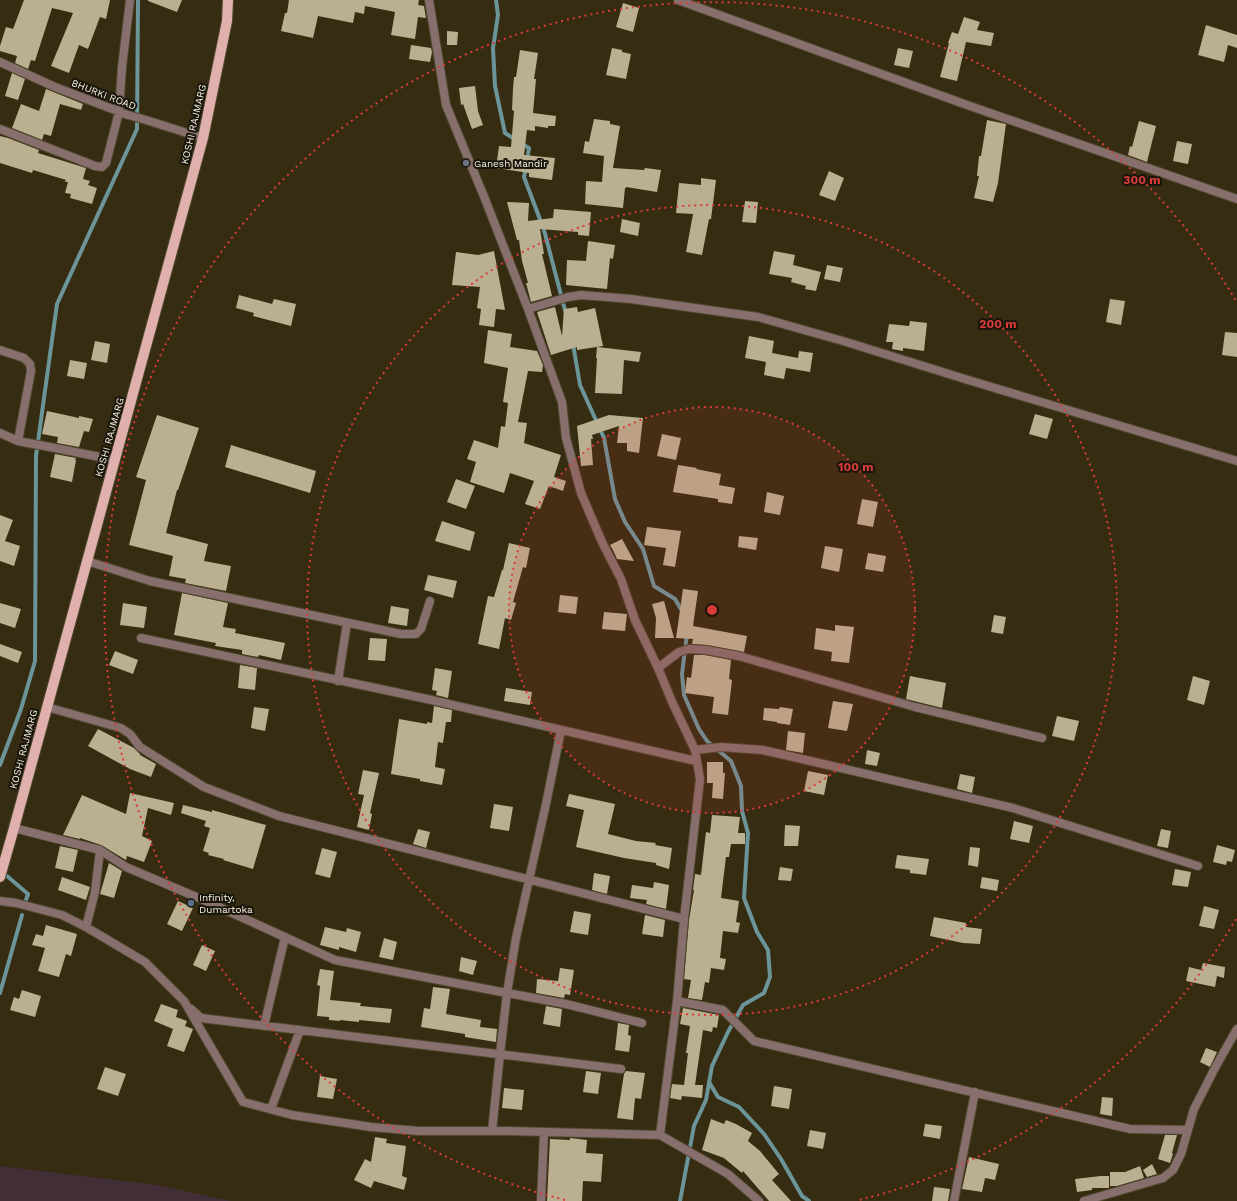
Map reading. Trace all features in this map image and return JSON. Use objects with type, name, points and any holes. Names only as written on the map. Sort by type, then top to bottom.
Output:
[{"type":"main road","name":"KOSHI RAJMARG","points":[[0,876],[203,138],[227,21],[228,0]]},
{"type":"street","points":[[0,129],[94,166],[102,167],[106,163],[119,112],[122,67],[130,0]]},
{"type":"street","points":[[429,0],[446,105],[485,198],[562,402],[566,438],[581,492],[602,542],[621,579],[635,620],[695,750],[700,779],[684,919],[677,1002],[660,1135]]},
{"type":"street","points":[[678,0],[967,105],[1237,198]]},
{"type":"street","name":"BHURKI ROAD","points":[[0,62],[119,112],[203,138]]},
{"type":"street","points":[[528,309],[568,297],[581,295],[631,299],[758,317],[843,341],[1237,461]]},
{"type":"street","points":[[0,350],[24,358],[30,364],[31,371],[18,441]]},
{"type":"street","points":[[0,433],[18,441],[115,460]]},
{"type":"street","points":[[87,561],[150,581],[401,634],[416,634],[421,629],[430,601]]},
{"type":"street","points":[[338,681],[347,622]]},
{"type":"street","points":[[141,638],[427,699],[696,761]]},
{"type":"street","points":[[658,668],[679,652],[689,648],[739,656],[915,707],[1042,738]]},
{"type":"street","points":[[47,707],[121,728],[130,734],[140,747],[204,787],[279,816],[684,919]]},
{"type":"street","points":[[492,1131],[507,993],[516,938],[561,730]]},
{"type":"street","points":[[695,750],[709,748],[763,750],[1013,808],[1198,866]]},
{"type":"street","points":[[14,828],[100,850],[126,867],[201,899],[335,960],[566,1004],[642,1023]]},
{"type":"street","points":[[86,926],[95,892],[100,850]]},
{"type":"street","points":[[0,901],[16,903],[62,915],[86,926],[145,962],[201,1018],[621,1069]]},
{"type":"street","points":[[264,1026],[285,937]]},
{"type":"street","points":[[184,1001],[243,1102],[292,1115],[371,1127],[419,1131],[492,1131],[660,1135],[728,1174],[759,1201]]},
{"type":"street","points":[[677,1002],[723,1010],[754,1041],[1130,1129],[1187,1130]]},
{"type":"street","points":[[1084,1201],[1163,1178],[1173,1170],[1181,1154],[1194,1109],[1237,1029]]},
{"type":"street","points":[[270,1109],[300,1030]]},
{"type":"street","points":[[954,1201],[975,1092]]},
{"type":"street","points":[[541,1201],[544,1132]]},
{"type":"shaded area","points":[[0,1166],[157,1185],[231,1201],[0,1201]]},
{"type":"building","points":[[24,0],[110,0],[106,19],[100,17],[88,49],[79,45],[69,73],[51,66],[73,13],[52,8],[35,61],[31,60],[28,69],[15,63],[17,56],[0,51],[0,46],[6,27],[13,29]]},
{"type":"building","points":[[148,0],[182,0],[177,12]]},
{"type":"building","points":[[289,0],[419,0],[418,5],[424,6],[426,18],[418,17],[415,39],[391,35],[395,12],[365,6],[364,14],[355,12],[353,23],[318,16],[313,38],[281,31],[285,13],[287,13]]},
{"type":"building","points":[[623,3],[639,8],[633,32],[616,27]]},
{"type":"building","points":[[964,17],[980,22],[977,30],[994,33],[991,46],[966,42],[957,81],[940,77],[952,32],[958,34]]},
{"type":"building","points":[[1206,25],[1237,35],[1237,48],[1228,45],[1224,62],[1198,55]]},
{"type":"building","points":[[447,31],[458,32],[457,45],[447,45]]},
{"type":"building","points":[[411,45],[431,48],[432,52],[430,62],[409,59]]},
{"type":"building","points":[[612,48],[631,54],[626,79],[606,75]]},
{"type":"building","points":[[898,48],[913,51],[909,68],[894,65]]},
{"type":"building","points":[[520,50],[538,53],[534,79],[536,79],[533,113],[556,116],[555,126],[548,126],[548,128],[535,126],[535,131],[527,130],[524,155],[555,158],[552,180],[529,177],[529,173],[496,168],[499,146],[511,147],[514,111],[512,110],[514,77],[516,77]]},
{"type":"building","points":[[12,73],[25,79],[18,100],[5,96]]},
{"type":"building","points":[[475,86],[478,111],[483,125],[472,129],[463,104],[461,105],[459,88]]},
{"type":"building","points":[[46,89],[83,104],[81,110],[60,104],[51,136],[44,134],[42,140],[12,128],[21,104],[39,111]]},
{"type":"building","points":[[594,119],[610,121],[610,124],[620,126],[613,168],[644,170],[645,168],[661,170],[657,192],[626,187],[623,208],[585,204],[586,181],[602,182],[604,156],[583,153],[585,141],[589,142]]},
{"type":"building","points":[[987,120],[1006,124],[998,183],[993,202],[974,198],[979,176],[977,176],[979,156],[981,156]]},
{"type":"building","points":[[1139,121],[1156,126],[1147,162],[1128,155],[1130,146],[1132,147]]},
{"type":"building","points":[[0,136],[39,150],[38,153],[86,168],[83,179],[90,181],[88,185],[97,188],[92,204],[70,198],[71,194],[65,193],[68,182],[65,182],[66,180],[33,170],[32,173],[0,163]]},
{"type":"building","points":[[1177,141],[1192,144],[1188,164],[1173,161]]},
{"type":"building","points":[[829,171],[844,178],[835,201],[819,195]]},
{"type":"building","points":[[701,178],[716,180],[711,219],[709,219],[702,255],[686,252],[693,214],[676,213],[679,183],[701,185]]},
{"type":"building","points":[[745,201],[758,202],[756,223],[742,222]]},
{"type":"building","points":[[507,202],[529,203],[528,221],[553,218],[554,209],[591,212],[589,236],[578,235],[578,232],[540,229],[544,254],[542,254],[552,296],[531,302],[526,283],[528,283],[522,261],[519,240],[517,240]]},
{"type":"building","points":[[622,219],[640,223],[638,236],[620,232]]},
{"type":"building","points":[[588,241],[615,245],[613,259],[610,258],[607,289],[566,285],[567,260],[586,261]]},
{"type":"building","points":[[494,251],[505,310],[496,309],[494,327],[479,325],[481,309],[477,308],[480,287],[452,285],[456,252],[478,255]]},
{"type":"building","points":[[774,251],[795,255],[793,265],[821,272],[816,291],[805,289],[806,286],[791,282],[792,278],[769,274]]},
{"type":"building","points":[[827,265],[843,268],[840,282],[824,279]]},
{"type":"building","points":[[239,295],[272,304],[274,299],[296,304],[291,326],[253,316],[254,313],[236,308]]},
{"type":"building","points":[[1110,299],[1125,301],[1121,325],[1106,322]]},
{"type":"building","points":[[555,307],[562,336],[564,309],[577,307],[578,312],[595,308],[603,346],[577,350],[577,347],[551,355],[537,312]]},
{"type":"building","points":[[910,321],[927,323],[924,351],[903,348],[903,351],[892,349],[893,342],[886,342],[889,324],[909,326]]},
{"type":"building","points":[[488,330],[512,334],[510,347],[537,351],[543,365],[542,372],[528,371],[518,422],[527,423],[524,443],[561,455],[554,477],[566,481],[563,491],[549,486],[540,509],[525,504],[534,481],[510,473],[504,493],[470,482],[476,462],[467,459],[474,440],[498,448],[501,426],[505,427],[508,403],[503,402],[508,368],[484,363]]},
{"type":"building","points":[[1225,332],[1237,333],[1237,357],[1222,355]]},
{"type":"building","points":[[749,336],[774,341],[772,353],[798,358],[799,351],[813,353],[810,372],[786,368],[784,379],[764,375],[766,362],[745,358]]},
{"type":"building","points":[[95,341],[110,344],[107,363],[91,360]]},
{"type":"building","points":[[597,347],[641,352],[639,362],[624,360],[622,394],[595,393]]},
{"type":"building","points":[[70,360],[87,363],[84,379],[67,376]]},
{"type":"building","points":[[47,411],[79,418],[79,416],[93,419],[89,432],[84,431],[79,447],[57,443],[58,437],[42,434]]},
{"type":"building","points":[[1035,414],[1053,419],[1047,439],[1029,434]]},
{"type":"building","points":[[157,415],[199,428],[177,490],[166,533],[208,544],[204,561],[231,566],[226,591],[185,583],[186,579],[169,576],[173,556],[129,545],[146,480],[136,477]]},
{"type":"building","points":[[609,415],[643,418],[639,453],[627,451],[627,443],[617,443],[619,426],[592,435],[593,465],[581,466],[577,426]]},
{"type":"building","points":[[662,434],[681,438],[676,460],[657,456]]},
{"type":"building","points":[[231,445],[316,471],[310,493],[225,467]]},
{"type":"building","points":[[55,454],[76,458],[72,482],[50,477]]},
{"type":"building","points":[[678,465],[721,474],[719,485],[735,488],[732,504],[718,502],[718,499],[673,492]]},
{"type":"building","points":[[456,479],[475,486],[466,509],[447,502]]},
{"type":"building","points":[[767,492],[784,496],[780,515],[764,512]]},
{"type":"building","points":[[862,499],[878,502],[873,527],[857,524]]},
{"type":"building","points":[[0,515],[13,520],[5,541],[20,546],[14,566],[0,561]]},
{"type":"building","points":[[442,521],[475,532],[470,551],[435,541]]},
{"type":"building","points":[[647,527],[681,531],[675,567],[663,565],[666,548],[644,545]]},
{"type":"building","points":[[739,536],[758,538],[756,550],[738,547]]},
{"type":"building","points":[[622,539],[634,561],[617,559],[610,545]]},
{"type":"building","points":[[509,543],[530,548],[526,568],[523,567],[513,602],[516,603],[511,620],[505,618],[499,649],[478,644],[488,596],[494,597],[503,570]]},
{"type":"building","points":[[825,546],[843,549],[839,572],[821,568]]},
{"type":"building","points":[[868,553],[886,556],[883,572],[865,569]]},
{"type":"building","points":[[428,575],[457,581],[453,598],[424,590]]},
{"type":"building","points":[[683,589],[698,591],[693,626],[747,636],[744,652],[707,645],[692,644],[693,639],[676,638]]},
{"type":"building","points":[[182,593],[228,603],[223,627],[236,629],[235,633],[285,643],[281,660],[259,655],[258,657],[242,654],[242,650],[215,646],[216,643],[174,635]]},
{"type":"building","points":[[560,595],[578,597],[576,614],[558,612]]},
{"type":"building","points":[[664,601],[674,638],[655,638],[656,618],[652,604]]},
{"type":"building","points":[[0,603],[21,609],[15,628],[0,623]]},
{"type":"building","points":[[123,603],[147,607],[144,628],[120,625]]},
{"type":"building","points":[[391,606],[409,609],[407,626],[388,623]]},
{"type":"building","points":[[604,612],[627,614],[625,631],[602,629]]},
{"type":"building","points":[[994,615],[1006,617],[1003,634],[991,632]]},
{"type":"building","points":[[835,625],[854,627],[849,663],[831,661],[832,652],[814,649],[816,628],[835,631]]},
{"type":"building","points":[[370,638],[387,639],[385,661],[368,660]]},
{"type":"building","points":[[0,644],[22,652],[18,663],[0,656]]},
{"type":"building","points":[[115,651],[138,660],[133,674],[109,665]]},
{"type":"building","points":[[694,655],[705,655],[731,660],[729,679],[732,680],[728,715],[712,713],[714,697],[685,693],[687,677],[691,678]]},
{"type":"building","points":[[240,665],[257,668],[255,690],[238,688]]},
{"type":"building","points":[[435,668],[452,671],[448,698],[436,695],[437,691],[432,690]]},
{"type":"building","points":[[910,676],[946,683],[942,708],[906,699]]},
{"type":"building","points":[[1193,676],[1210,681],[1204,705],[1187,700]]},
{"type":"building","points":[[506,688],[532,692],[530,705],[504,701]]},
{"type":"building","points":[[833,701],[853,704],[847,731],[828,728]]},
{"type":"building","points":[[434,706],[452,710],[451,722],[446,722],[443,743],[438,742],[435,767],[445,769],[442,785],[420,781],[420,779],[391,774],[399,719],[427,724],[427,722],[432,723]]},
{"type":"building","points":[[254,707],[269,709],[265,731],[251,728]]},
{"type":"building","points":[[780,707],[793,709],[790,725],[763,720],[764,708],[779,709]]},
{"type":"building","points":[[1057,716],[1079,721],[1074,741],[1052,736]]},
{"type":"building","points":[[98,729],[134,748],[140,755],[156,764],[151,777],[130,769],[88,746]]},
{"type":"building","points":[[788,731],[805,733],[803,753],[786,750]]},
{"type":"building","points":[[867,750],[880,753],[877,766],[865,764]]},
{"type":"building","points":[[707,762],[723,762],[723,773],[725,773],[723,799],[712,798],[713,783],[707,783]]},
{"type":"building","points":[[363,770],[379,773],[370,813],[372,814],[369,830],[357,827],[364,795],[358,794]]},
{"type":"building","points":[[808,771],[828,775],[824,795],[804,791]]},
{"type":"building","points":[[960,774],[975,777],[972,793],[957,789]]},
{"type":"building","points":[[130,793],[174,803],[171,815],[148,808],[142,836],[152,841],[144,862],[127,856],[126,860],[101,845],[80,838],[63,835],[82,795],[126,814]]},
{"type":"building","points":[[569,794],[615,804],[608,834],[636,841],[656,843],[655,845],[672,848],[669,869],[656,865],[656,863],[624,858],[576,847],[584,810],[566,806]]},
{"type":"building","points":[[494,804],[513,807],[509,831],[490,828]]},
{"type":"building","points":[[183,805],[212,812],[212,810],[266,825],[253,869],[208,855],[209,853],[203,851],[210,828],[204,826],[206,821],[181,813]]},
{"type":"building","points":[[712,815],[740,817],[738,833],[745,833],[745,844],[731,844],[729,857],[726,857],[721,898],[739,901],[736,922],[740,923],[738,933],[723,931],[720,958],[726,959],[724,970],[711,968],[709,983],[705,982],[702,1000],[688,998],[691,980],[684,979],[695,874],[701,875],[706,832],[710,833]]},
{"type":"building","points":[[1014,821],[1033,826],[1029,843],[1010,839]]},
{"type":"building","points":[[785,825],[800,826],[798,846],[784,846]]},
{"type":"building","points":[[418,829],[430,832],[426,848],[413,844]]},
{"type":"building","points":[[1161,829],[1171,831],[1168,848],[1157,846]]},
{"type":"building","points":[[1217,845],[1235,850],[1232,862],[1227,861],[1226,865],[1213,862]]},
{"type":"building","points":[[60,846],[78,850],[73,872],[55,868]]},
{"type":"building","points":[[970,847],[980,848],[978,867],[968,865]]},
{"type":"building","points":[[322,848],[337,852],[330,878],[315,874]]},
{"type":"building","points":[[897,855],[929,859],[926,875],[910,873],[910,870],[895,868]]},
{"type":"building","points":[[109,863],[122,871],[114,898],[100,894]]},
{"type":"building","points":[[780,867],[793,869],[791,881],[778,880]]},
{"type":"building","points":[[1175,869],[1191,872],[1188,887],[1172,885]]},
{"type":"building","points":[[594,873],[610,876],[607,894],[592,890]]},
{"type":"building","points":[[62,877],[90,887],[86,900],[58,890]]},
{"type":"building","points":[[982,877],[999,880],[997,891],[980,888]]},
{"type":"building","points":[[654,882],[669,885],[666,909],[646,904],[647,900],[630,898],[632,885],[653,888]]},
{"type":"building","points":[[178,901],[193,908],[182,931],[167,924]]},
{"type":"building","points":[[1204,906],[1219,910],[1214,929],[1199,926]]},
{"type":"building","points":[[574,911],[591,914],[588,935],[570,932]]},
{"type":"building","points":[[645,915],[665,920],[663,937],[642,934]]},
{"type":"building","points":[[934,917],[966,923],[966,927],[982,929],[980,944],[963,943],[930,936]]},
{"type":"building","points":[[46,925],[77,934],[71,956],[66,954],[59,977],[38,971],[45,948],[32,945],[36,934],[43,936]]},
{"type":"building","points":[[325,927],[346,932],[347,928],[361,932],[356,952],[339,947],[339,950],[320,945]]},
{"type":"building","points":[[384,938],[397,942],[393,960],[379,957]]},
{"type":"building","points":[[202,945],[215,951],[206,971],[193,965]]},
{"type":"building","points":[[461,957],[477,961],[473,975],[459,971]]},
{"type":"building","points":[[1203,963],[1225,967],[1224,978],[1217,976],[1215,987],[1186,981],[1189,967],[1201,970]]},
{"type":"building","points":[[560,968],[574,970],[570,995],[565,994],[564,998],[536,993],[537,979],[558,981]]},
{"type":"building","points":[[320,969],[334,971],[330,1000],[361,1003],[360,1006],[392,1009],[390,1023],[359,1020],[359,1022],[329,1020],[329,1017],[317,1016],[320,986],[317,985]]},
{"type":"building","points":[[433,987],[450,989],[446,1014],[481,1020],[480,1027],[497,1029],[496,1042],[465,1037],[465,1034],[421,1027],[424,1008],[430,1009]]},
{"type":"building","points":[[22,990],[41,996],[35,1017],[10,1010],[14,997],[19,999]]},
{"type":"building","points":[[161,1004],[178,1010],[176,1017],[187,1021],[185,1026],[193,1029],[184,1052],[167,1046],[173,1029],[154,1021]]},
{"type":"building","points":[[546,1006],[562,1009],[560,1027],[543,1024]]},
{"type":"building","points":[[683,1008],[719,1015],[717,1028],[713,1027],[712,1032],[703,1030],[695,1085],[703,1085],[702,1098],[682,1096],[681,1100],[670,1098],[672,1084],[684,1085],[688,1053],[686,1053],[690,1026],[680,1024]]},
{"type":"building","points":[[618,1023],[629,1025],[628,1035],[631,1036],[629,1052],[615,1050]]},
{"type":"building","points":[[1206,1048],[1217,1052],[1210,1067],[1200,1062]]},
{"type":"building","points":[[105,1067],[126,1074],[118,1096],[97,1089]]},
{"type":"building","points":[[586,1071],[601,1073],[598,1094],[583,1092]]},
{"type":"building","points":[[626,1071],[645,1073],[641,1099],[635,1098],[633,1120],[617,1118],[624,1074]]},
{"type":"building","points":[[320,1076],[337,1079],[333,1099],[317,1097]]},
{"type":"building","points":[[774,1086],[792,1089],[789,1109],[771,1106]]},
{"type":"building","points":[[504,1088],[524,1090],[522,1110],[502,1108]]},
{"type":"building","points":[[1102,1097],[1113,1098],[1112,1116],[1100,1114]]},
{"type":"building","points":[[711,1119],[724,1124],[726,1120],[752,1133],[748,1141],[760,1151],[779,1174],[772,1180],[791,1201],[769,1201],[743,1171],[742,1173],[724,1158],[702,1150]]},
{"type":"building","points":[[925,1124],[942,1126],[940,1139],[923,1136]]},
{"type":"building","points":[[810,1130],[826,1133],[823,1149],[807,1146]]},
{"type":"building","points":[[1165,1135],[1177,1135],[1170,1163],[1158,1159]]},
{"type":"building","points":[[375,1137],[387,1139],[386,1143],[406,1146],[402,1176],[407,1178],[404,1190],[374,1181],[371,1188],[354,1180],[365,1159],[371,1162]]},
{"type":"building","points":[[570,1138],[587,1140],[586,1153],[603,1154],[601,1182],[583,1181],[582,1201],[547,1201],[550,1139],[570,1140]]},
{"type":"building","points":[[969,1157],[999,1164],[995,1180],[985,1178],[982,1192],[962,1189]]},
{"type":"building","points":[[1152,1164],[1157,1174],[1147,1177],[1143,1170]]},
{"type":"building","points":[[1140,1166],[1144,1178],[1117,1186],[1110,1186],[1110,1172],[1125,1172]]},
{"type":"building","points":[[1109,1176],[1109,1188],[1092,1188],[1092,1190],[1077,1192],[1075,1179]]},
{"type":"building","points":[[934,1187],[950,1189],[948,1201],[932,1201]]},
{"type":"waterway","points":[[0,765],[21,709],[35,661],[36,456],[57,304],[137,129],[138,0]]},
{"type":"waterway","points":[[496,0],[498,15],[493,48],[495,86],[505,133],[516,140]]},
{"type":"waterway","points":[[522,144],[529,148],[527,161]]},
{"type":"waterway","points":[[526,167],[524,177],[544,230],[566,314]]},
{"type":"waterway","points":[[573,344],[580,385],[604,438],[615,499],[625,522],[643,549],[654,586],[675,599],[682,611]]},
{"type":"waterway","points":[[680,1201],[694,1126],[706,1100],[712,1066],[743,1005],[764,993],[770,977],[768,950],[757,932],[744,898],[748,833],[742,811],[741,786],[731,761],[707,741],[699,729],[684,695],[682,674],[687,634]]},
{"type":"waterway","points":[[7,876],[28,894],[26,900]]},
{"type":"waterway","points":[[0,993],[22,915]]},
{"type":"waterway","points":[[709,1082],[718,1097],[739,1107],[764,1134],[781,1159],[802,1196],[809,1201]]},
{"type":"place","name":"Ganesh Mandir","points":[[466,163]]},
{"type":"place","name":"Infinity, Dumartoka","points":[[191,903]]}]
